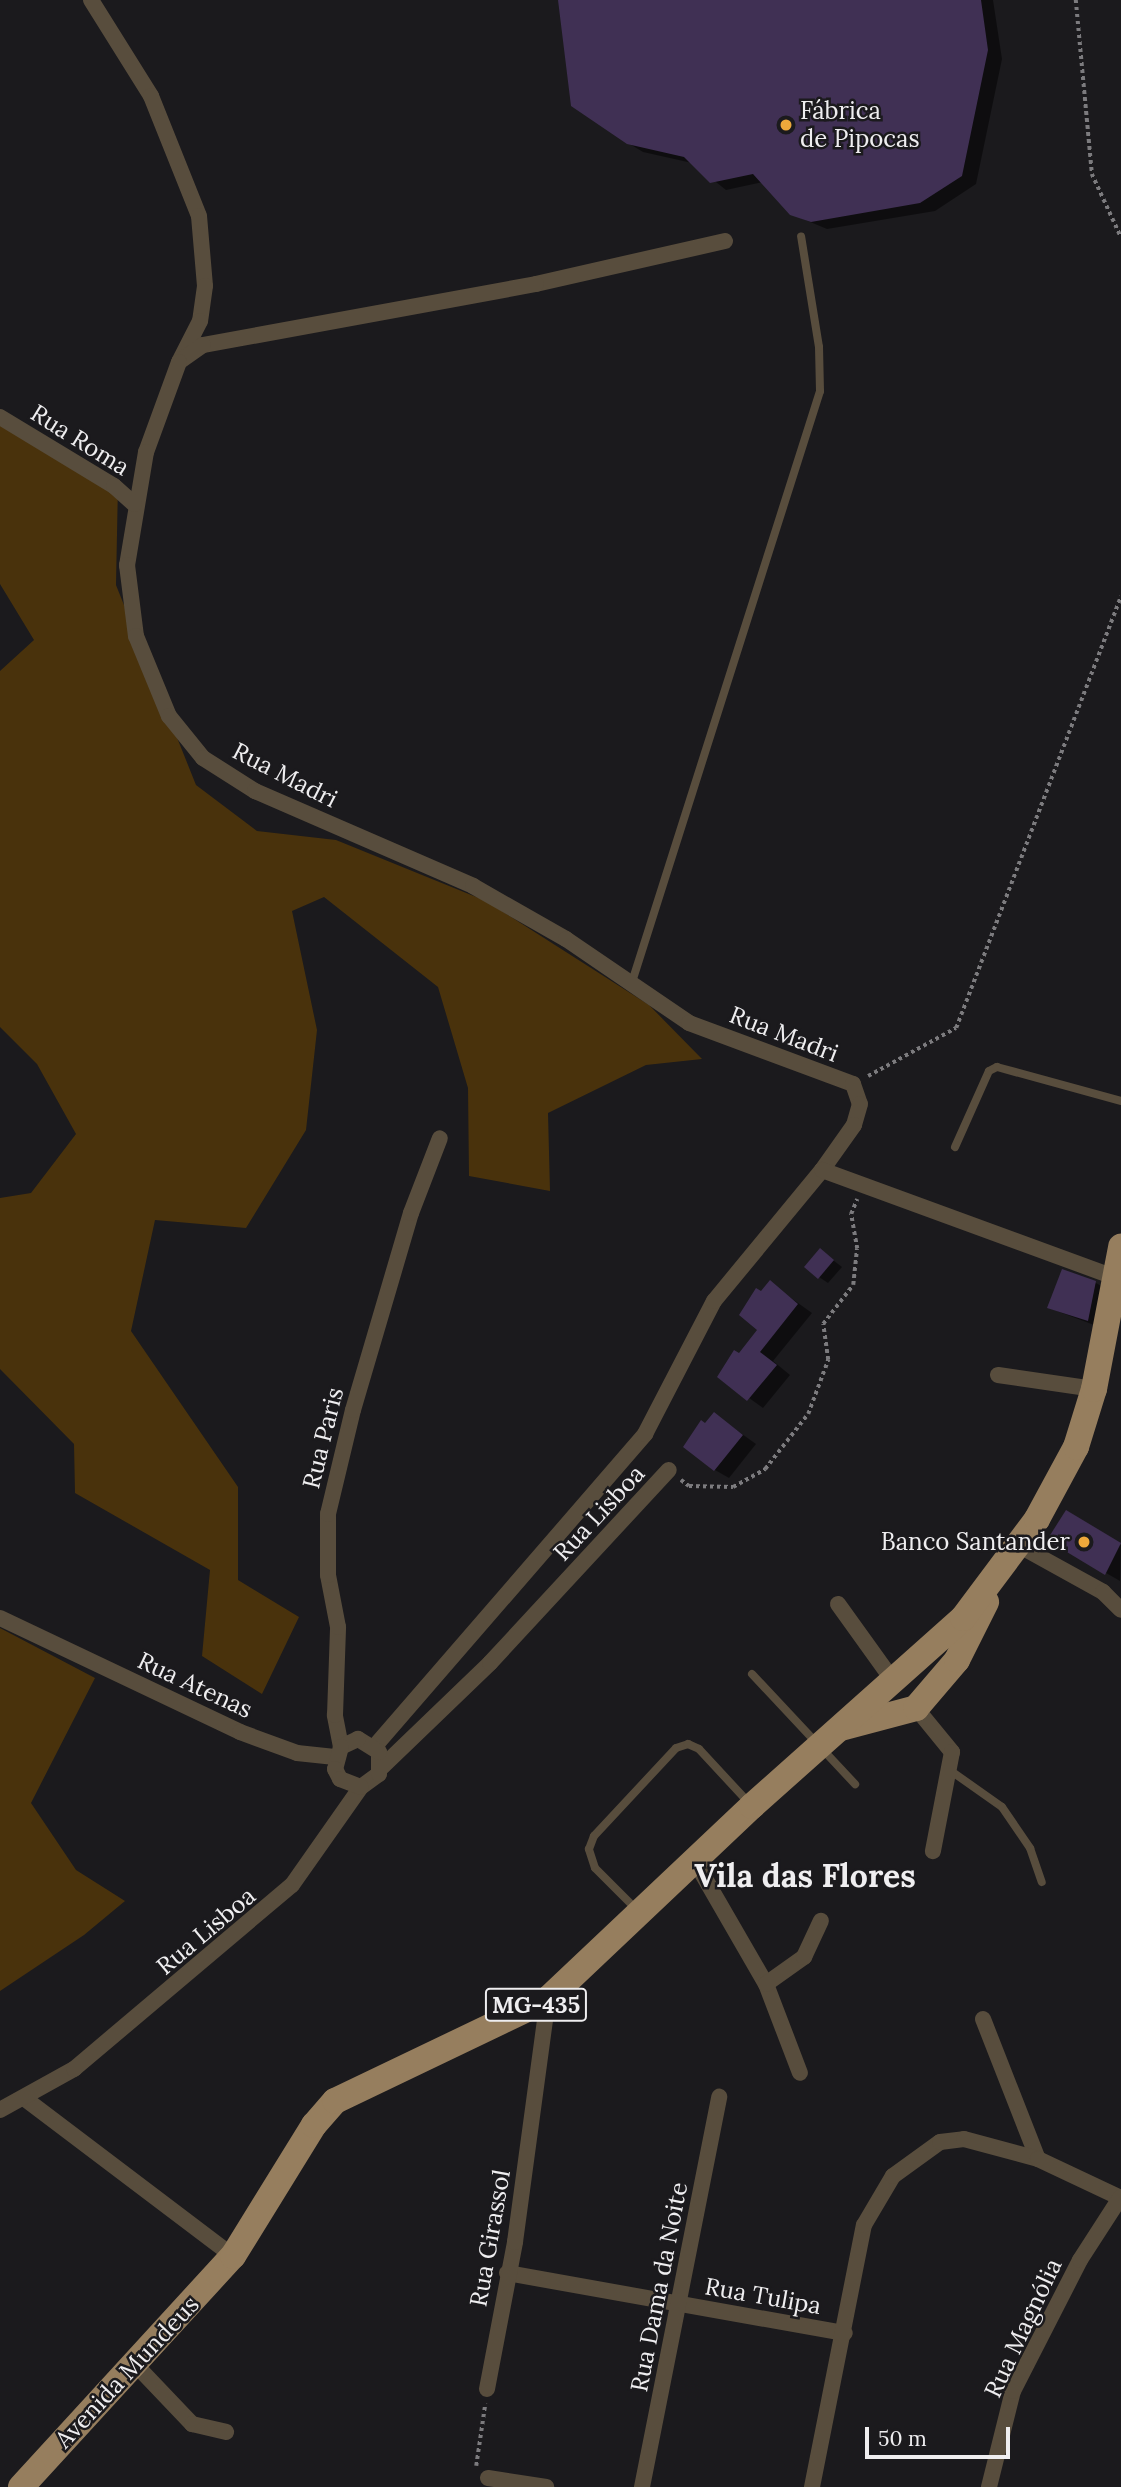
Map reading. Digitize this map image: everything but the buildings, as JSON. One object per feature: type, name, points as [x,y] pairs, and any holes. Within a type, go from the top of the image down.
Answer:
[{"type":"main road","name":"MG-435","points":[[233,2256],[314,2125],[335,2101],[548,1999],[642,1914],[826,1737],[934,1647],[995,1579],[1076,1447],[1094,1389],[1121,1247]]},
{"type":"main road","points":[[826,1737],[916,1708],[957,1660],[995,1579]]},
{"type":"main road","name":"Avenida Mundeus","points":[[21,2487],[233,2256]]},
{"type":"street","name":"Rua Madri","points":[[91,0],[151,96],[199,216],[205,286],[200,321],[178,362],[146,452],[134,504],[127,565],[136,636],[169,716],[203,758],[254,791],[473,886],[632,982],[688,1023],[853,1084],[860,1104],[854,1125],[822,1170]]},
{"type":"street","points":[[178,362],[203,345],[536,284],[725,242]]},
{"type":"street","name":"Rua Roma","points":[[0,417],[114,486],[134,504]]},
{"type":"street","name":"Rua Paris","points":[[338,1752],[335,1715],[338,1627],[328,1575],[328,1514],[349,1422],[399,1252],[440,1138]]},
{"type":"street","points":[[822,1170],[1117,1278]]},
{"type":"street","name":"Rua Lisboa","points":[[375,1746],[645,1434],[714,1301],[822,1170]]},
{"type":"street","points":[[998,1375],[1094,1389]]},
{"type":"street","name":"Rua Lisboa","points":[[0,2110],[74,2069],[268,1910],[292,1885],[360,1787],[375,1780],[382,1767],[490,1663],[668,1470]]},
{"type":"street","points":[[1018,1545],[1103,1592],[1121,1610]]},
{"type":"street","points":[[838,1604],[894,1682]]},
{"type":"street","name":"Rua Atenas","points":[[0,1618],[240,1732],[297,1753],[338,1752]]},
{"type":"street","points":[[916,1708],[952,1752],[951,1771],[933,1851]]},
{"type":"street","points":[[360,1787],[340,1779],[338,1752],[358,1739],[375,1746],[382,1767]]},
{"type":"street","points":[[696,1863],[766,1983],[800,2073]]},
{"type":"street","points":[[766,1983],[804,1957],[821,1921]]},
{"type":"street","name":"Rua Girassol","points":[[488,2389],[508,2273],[548,1999]]},
{"type":"street","points":[[983,2018],[1038,2159]]},
{"type":"street","name":"Rua Dama da Noite","points":[[642,2487],[719,2097]]},
{"type":"street","points":[[24,2098],[233,2256]]},
{"type":"street","points":[[812,2487],[845,2333],[864,2225],[893,2176],[940,2143],[964,2139],[1038,2159],[1120,2198]]},
{"type":"street","name":"Rua Magnólia","points":[[989,2487],[1013,2391],[1080,2260],[1120,2198]]},
{"type":"street","name":"Rua Tulipa","points":[[508,2273],[845,2333]]},
{"type":"street","points":[[133,2362],[192,2424],[226,2432]]},
{"type":"street","points":[[488,2478],[546,2487]]},
{"type":"lane","points":[[632,982],[813,421],[820,391],[819,347],[801,236]]},
{"type":"lane","points":[[955,1147],[989,1070],[997,1067],[1121,1101]]},
{"type":"lane","points":[[752,1675],[826,1737],[855,1784]]},
{"type":"lane","points":[[642,1914],[595,1868],[589,1849],[594,1836],[676,1748],[688,1744],[699,1749],[752,1806]]},
{"type":"lane","points":[[951,1771],[1002,1807],[1030,1848],[1042,1882]]},
{"type":"path","points":[[1076,0],[1092,174],[1121,237]]},
{"type":"path","points":[[853,1084],[956,1028],[1121,597]]},
{"type":"path","name":"Rua Lisboa","points":[[668,1470],[689,1486],[733,1487],[765,1469],[808,1414],[828,1360],[823,1324],[853,1285],[857,1249],[851,1214],[863,1184]]},
{"type":"path","points":[[488,2389],[476,2459],[478,2471],[488,2478]]},
{"type":"shaded area","points":[[0,418],[118,484],[116,585],[196,785],[257,831],[336,840],[486,901],[649,1005],[702,1059],[646,1065],[548,1113],[550,1191],[469,1176],[468,1088],[438,987],[324,897],[292,911],[317,1030],[306,1130],[246,1228],[155,1220],[131,1331],[238,1487],[238,1580],[299,1617],[262,1694],[202,1656],[210,1570],[75,1493],[74,1444],[0,1369],[0,1198],[31,1193],[76,1134],[37,1064],[0,1027],[0,671],[34,640],[0,584]]},
{"type":"shaded area","points":[[0,1628],[95,1678],[31,1803],[76,1870],[125,1901],[84,1935],[0,1991]]},
{"type":"place","name":"Fábrica de Pipocas","points":[[786,125]]},
{"type":"place","name":"Banco Santander","points":[[1084,1542]]},
{"type":"district","name":"Vila das Flores","points":[[805,1876]]}]
